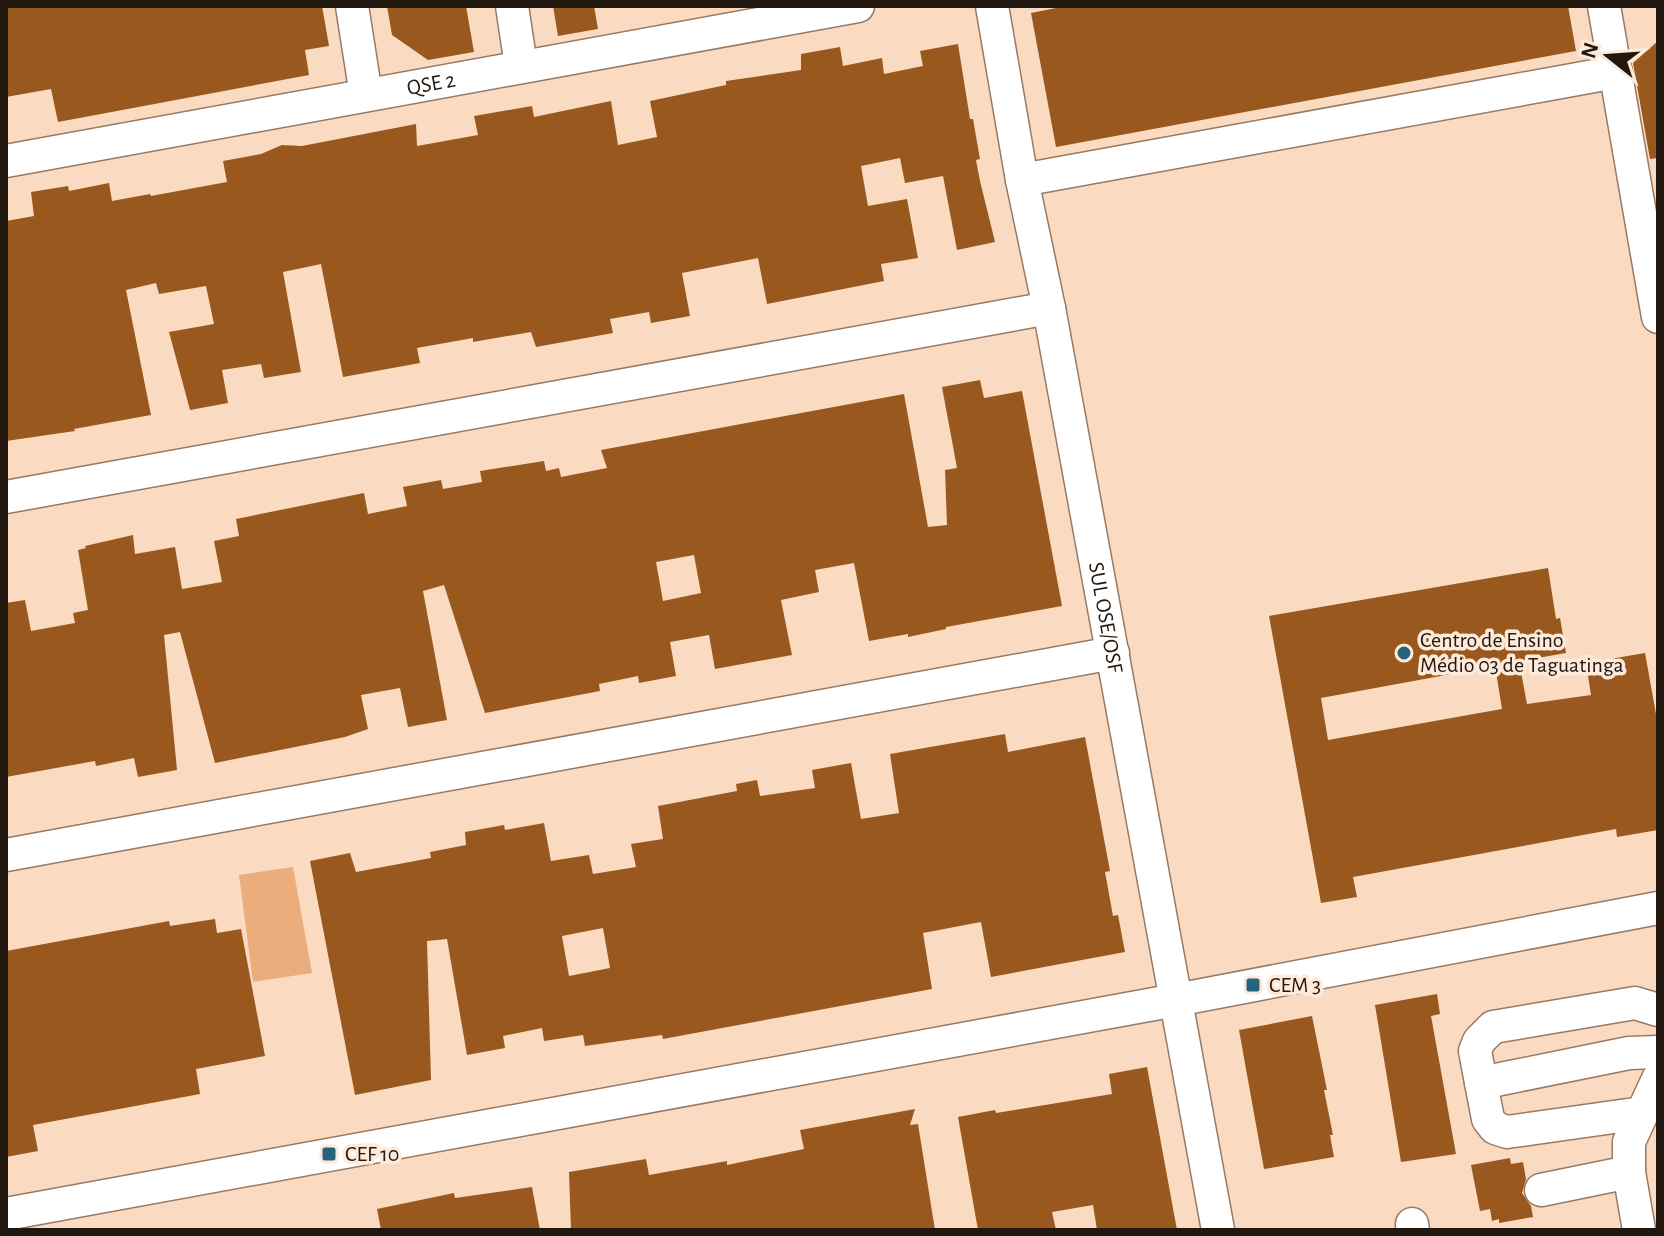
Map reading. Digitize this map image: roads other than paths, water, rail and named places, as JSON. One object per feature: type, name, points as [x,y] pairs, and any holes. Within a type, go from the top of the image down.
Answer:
[{"type":"street","points":[[352,6],[366,95]]},
{"type":"street","points":[[512,6],[521,66]]},
{"type":"street","name":"QSE 2","points":[[6,161],[858,6]]},
{"type":"street","name":"SUL OSE/OSF","points":[[992,6],[1218,1230]]},
{"type":"street","points":[[1604,6],[1658,317]]},
{"type":"street","points":[[1022,180],[1616,72]]},
{"type":"street","points":[[6,497],[1049,308]]},
{"type":"street","points":[[6,855],[1113,653]]},
{"type":"street","points":[[6,1214],[1176,1000],[1658,908]]},
{"type":"street","points":[[1642,1113],[1507,1132],[1495,1128],[1488,1119],[1475,1051],[1479,1041],[1493,1027],[1635,1003],[1658,1010]]},
{"type":"street","points":[[1481,1083],[1629,1053],[1658,1052]]},
{"type":"street","points":[[1639,1230],[1629,1172],[1629,1142],[1658,1079]]},
{"type":"street","points":[[1541,1190],[1629,1172]]},
{"type":"place","name":"Centro de Ensino Médio 03 de Taguatinga","points":[[1404,653]]},
{"type":"place","name":"CEM 3","points":[[1253,985]]},
{"type":"place","name":"CEF 10","points":[[329,1154]]}]
